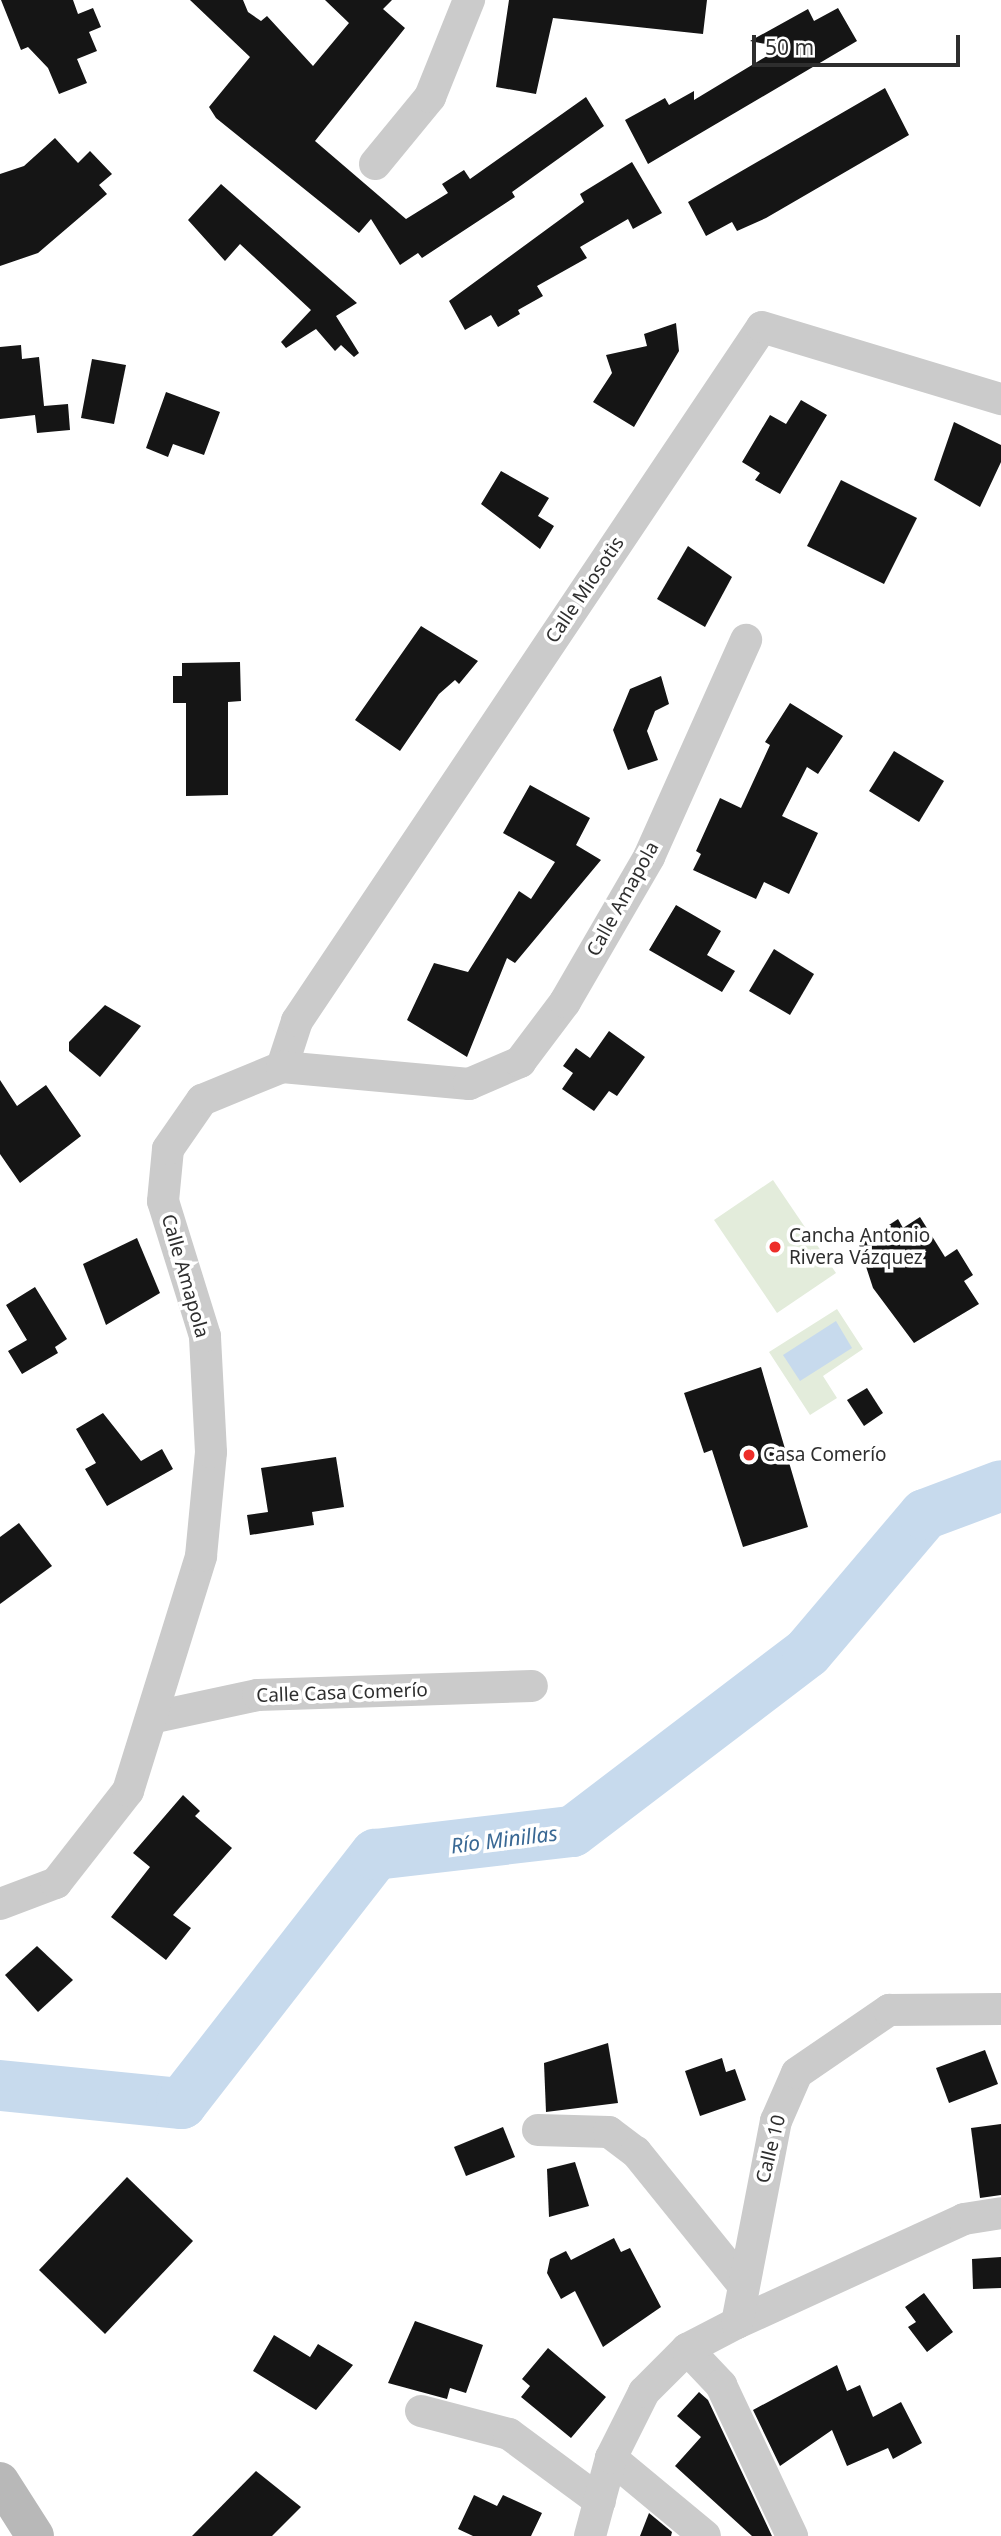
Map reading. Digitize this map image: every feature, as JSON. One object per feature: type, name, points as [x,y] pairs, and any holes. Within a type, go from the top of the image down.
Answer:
[{"type":"street","points":[[374,164],[430,97],[469,0]]},
{"type":"street","name":"Calle Miosotis","points":[[282,1067],[297,1021],[762,327],[1001,399]]},
{"type":"street","name":"Calle Amapola","points":[[0,1904],[56,1883],[128,1791],[155,1717],[201,1556],[211,1452],[205,1336],[163,1201],[168,1149],[202,1100],[282,1067],[469,1084],[520,1062],[565,1002],[649,858],[746,640]]},
{"type":"street","name":"Calle Casa Comerío","points":[[155,1717],[258,1695],[532,1685]]},
{"type":"street","name":"Calle 10","points":[[737,2323],[741,2282],[776,2121],[797,2073],[890,2010],[1001,2009]]},
{"type":"street","points":[[538,2130],[609,2132],[636,2152],[741,2282]]},
{"type":"street","points":[[590,2536],[611,2458],[644,2392],[687,2349],[737,2323],[964,2219],[1001,2213]]},
{"type":"street","points":[[687,2349],[721,2385],[792,2536]]},
{"type":"street","points":[[421,2411],[509,2434],[600,2501]]},
{"type":"street","points":[[611,2458],[705,2536]]},
{"type":"street","points":[[0,2481],[35,2536]]},
{"type":"green space","name":"Cancha Antonio Rivera Vázquez","points":[[773,1180],[836,1273],[777,1313],[714,1220]]},
{"type":"green space","points":[[837,1309],[863,1349],[823,1376],[837,1398],[810,1415],[769,1352]]},
{"type":"water","points":[[836,1321],[852,1348],[800,1381],[783,1355]]},
{"type":"building","points":[[1,0],[73,0],[78,14],[93,8],[101,27],[89,32],[97,51],[77,59],[87,83],[59,94],[48,68],[28,47],[21,50]]},
{"type":"building","points":[[190,0],[243,0],[248,12],[261,21],[267,16],[313,66],[349,23],[325,0],[392,0],[383,9],[405,28],[315,141],[406,219],[448,193],[442,184],[464,170],[470,179],[586,97],[604,126],[512,192],[515,197],[422,258],[418,253],[400,265],[371,219],[359,233],[216,118],[209,107],[250,57]]},
{"type":"building","points":[[509,0],[707,0],[703,34],[553,18],[536,94],[496,87]]},
{"type":"building","points":[[838,8],[857,41],[648,164],[625,120],[665,98],[669,105],[694,91],[694,100],[782,47],[750,41],[808,9],[814,21]]},
{"type":"building","points":[[885,88],[909,135],[766,218],[737,231],[732,222],[706,236],[688,202]]},
{"type":"building","points":[[55,138],[78,163],[90,151],[112,174],[99,185],[107,194],[38,253],[0,266],[0,174],[24,166]]},
{"type":"building","points":[[632,162],[662,213],[633,229],[628,219],[580,247],[587,258],[537,286],[543,296],[518,310],[520,314],[498,327],[491,315],[465,330],[449,301],[584,202],[580,194]]},
{"type":"building","points":[[221,184],[357,303],[336,316],[359,353],[354,357],[341,345],[335,351],[316,329],[286,348],[281,342],[311,310],[240,244],[225,261],[188,220]]},
{"type":"building","points":[[676,323],[679,351],[634,427],[593,402],[612,373],[606,355],[647,346],[644,334]]},
{"type":"building","points":[[21,345],[22,359],[39,357],[44,406],[68,404],[70,430],[37,433],[35,415],[0,419],[0,347]]},
{"type":"building","points":[[92,359],[126,365],[114,424],[81,418]]},
{"type":"building","points":[[166,392],[220,412],[204,455],[173,444],[168,457],[146,448]]},
{"type":"building","points":[[801,400],[827,415],[780,494],[755,480],[760,473],[742,462],[770,415],[786,424]]},
{"type":"building","points":[[954,422],[1001,445],[1001,462],[980,507],[934,480]]},
{"type":"building","points":[[501,471],[549,498],[538,516],[554,526],[540,549],[481,504]]},
{"type":"building","points":[[841,480],[917,518],[884,584],[807,546]]},
{"type":"building","points":[[688,546],[732,577],[705,627],[657,599]]},
{"type":"building","points":[[421,626],[478,661],[459,684],[455,680],[439,694],[400,751],[355,720]]},
{"type":"building","points":[[240,662],[241,701],[228,702],[228,795],[186,796],[186,703],[173,703],[173,676],[182,676],[182,663]]},
{"type":"building","points":[[661,676],[669,704],[655,711],[647,731],[658,760],[628,770],[613,730],[630,689]]},
{"type":"building","points":[[790,703],[843,736],[818,774],[807,767],[782,816],[818,833],[789,894],[764,882],[756,899],[693,870],[701,854],[696,851],[720,798],[741,808],[770,745],[765,742]]},
{"type":"building","points":[[894,751],[944,781],[919,822],[869,791]]},
{"type":"building","points":[[530,785],[590,818],[576,845],[601,860],[515,963],[507,958],[467,1057],[407,1020],[434,963],[468,972],[519,891],[531,899],[555,862],[503,833]]},
{"type":"building","points":[[676,905],[721,931],[707,955],[735,971],[722,992],[649,950]]},
{"type":"building","points":[[774,949],[814,974],[790,1015],[749,991]]},
{"type":"building","points":[[105,1005],[141,1026],[100,1077],[69,1051],[69,1042]]},
{"type":"building","points":[[609,1031],[645,1057],[617,1096],[609,1091],[594,1111],[562,1089],[573,1073],[563,1066],[576,1048],[590,1058]]},
{"type":"building","points":[[0,1080],[17,1106],[46,1085],[81,1136],[20,1183],[0,1154]]},
{"type":"building","points":[[920,1217],[945,1257],[957,1249],[973,1275],[964,1281],[979,1304],[914,1343],[873,1288],[859,1245],[898,1219],[903,1228]]},
{"type":"building","points":[[137,1238],[160,1293],[106,1325],[83,1264]]},
{"type":"building","points":[[35,1287],[67,1339],[55,1347],[58,1353],[22,1374],[8,1351],[27,1340],[6,1305]]},
{"type":"building","name":"Casa Comerío","points":[[761,1367],[808,1527],[743,1547],[712,1450],[704,1453],[684,1393]]},
{"type":"building","points":[[867,1388],[883,1413],[864,1426],[847,1400]]},
{"type":"building","points":[[103,1413],[141,1461],[162,1449],[173,1469],[107,1506],[85,1469],[96,1463],[76,1429]]},
{"type":"building","points":[[336,1457],[344,1507],[312,1512],[314,1525],[250,1535],[247,1515],[268,1512],[261,1468]]},
{"type":"building","points":[[19,1523],[52,1566],[0,1604],[0,1537]]},
{"type":"building","points":[[183,1795],[200,1811],[195,1816],[232,1848],[173,1915],[191,1928],[166,1960],[111,1917],[150,1867],[133,1853]]},
{"type":"building","points":[[37,1946],[73,1980],[38,2012],[5,1975]]},
{"type":"building","points":[[608,2043],[618,2103],[546,2112],[544,2063]]},
{"type":"building","points":[[985,2050],[998,2084],[949,2103],[936,2068]]},
{"type":"building","points":[[722,2058],[726,2072],[735,2069],[746,2100],[700,2116],[685,2071]]},
{"type":"building","points":[[1001,2124],[1001,2195],[980,2198],[971,2128]]},
{"type":"building","points":[[503,2127],[515,2157],[466,2176],[454,2147]]},
{"type":"building","points":[[575,2162],[589,2206],[549,2217],[547,2169]]},
{"type":"building","points":[[127,2177],[193,2241],[105,2334],[39,2270]]},
{"type":"building","points":[[614,2238],[621,2252],[630,2248],[661,2307],[603,2347],[575,2291],[561,2299],[547,2273],[550,2259],[566,2251],[571,2260]]},
{"type":"building","points":[[1001,2257],[1001,2288],[973,2289],[972,2259]]},
{"type":"building","points":[[924,2293],[953,2332],[927,2352],[908,2327],[916,2322],[905,2307]]},
{"type":"building","points":[[415,2321],[483,2345],[466,2393],[450,2388],[447,2399],[388,2383]]},
{"type":"building","points":[[274,2335],[310,2357],[318,2344],[353,2365],[316,2410],[253,2371]]},
{"type":"building","points":[[548,2348],[606,2397],[571,2438],[521,2397],[530,2386],[522,2379]]},
{"type":"building","points":[[837,2365],[847,2391],[860,2385],[873,2417],[901,2402],[922,2443],[893,2459],[888,2448],[847,2466],[832,2430],[780,2466],[753,2410]]},
{"type":"building","points":[[699,2392],[708,2400],[772,2536],[752,2536],[675,2466],[701,2437],[677,2416]]},
{"type":"building","points":[[256,2471],[301,2507],[272,2536],[192,2536]]},
{"type":"building","points":[[474,2495],[497,2506],[503,2495],[542,2513],[531,2536],[473,2536],[458,2529]]},
{"type":"building","points":[[649,2513],[672,2532],[671,2536],[640,2536]]},
{"type":"waterway","name":"Río Minillas","points":[[0,2085],[181,2103],[375,1854],[572,1831],[807,1652],[924,1514],[1001,1485]]},
{"type":"place","name":"Cancha Antonio Rivera Vázquez","points":[[775,1247]]},
{"type":"place","name":"Casa Comerío","points":[[749,1455]]}]
